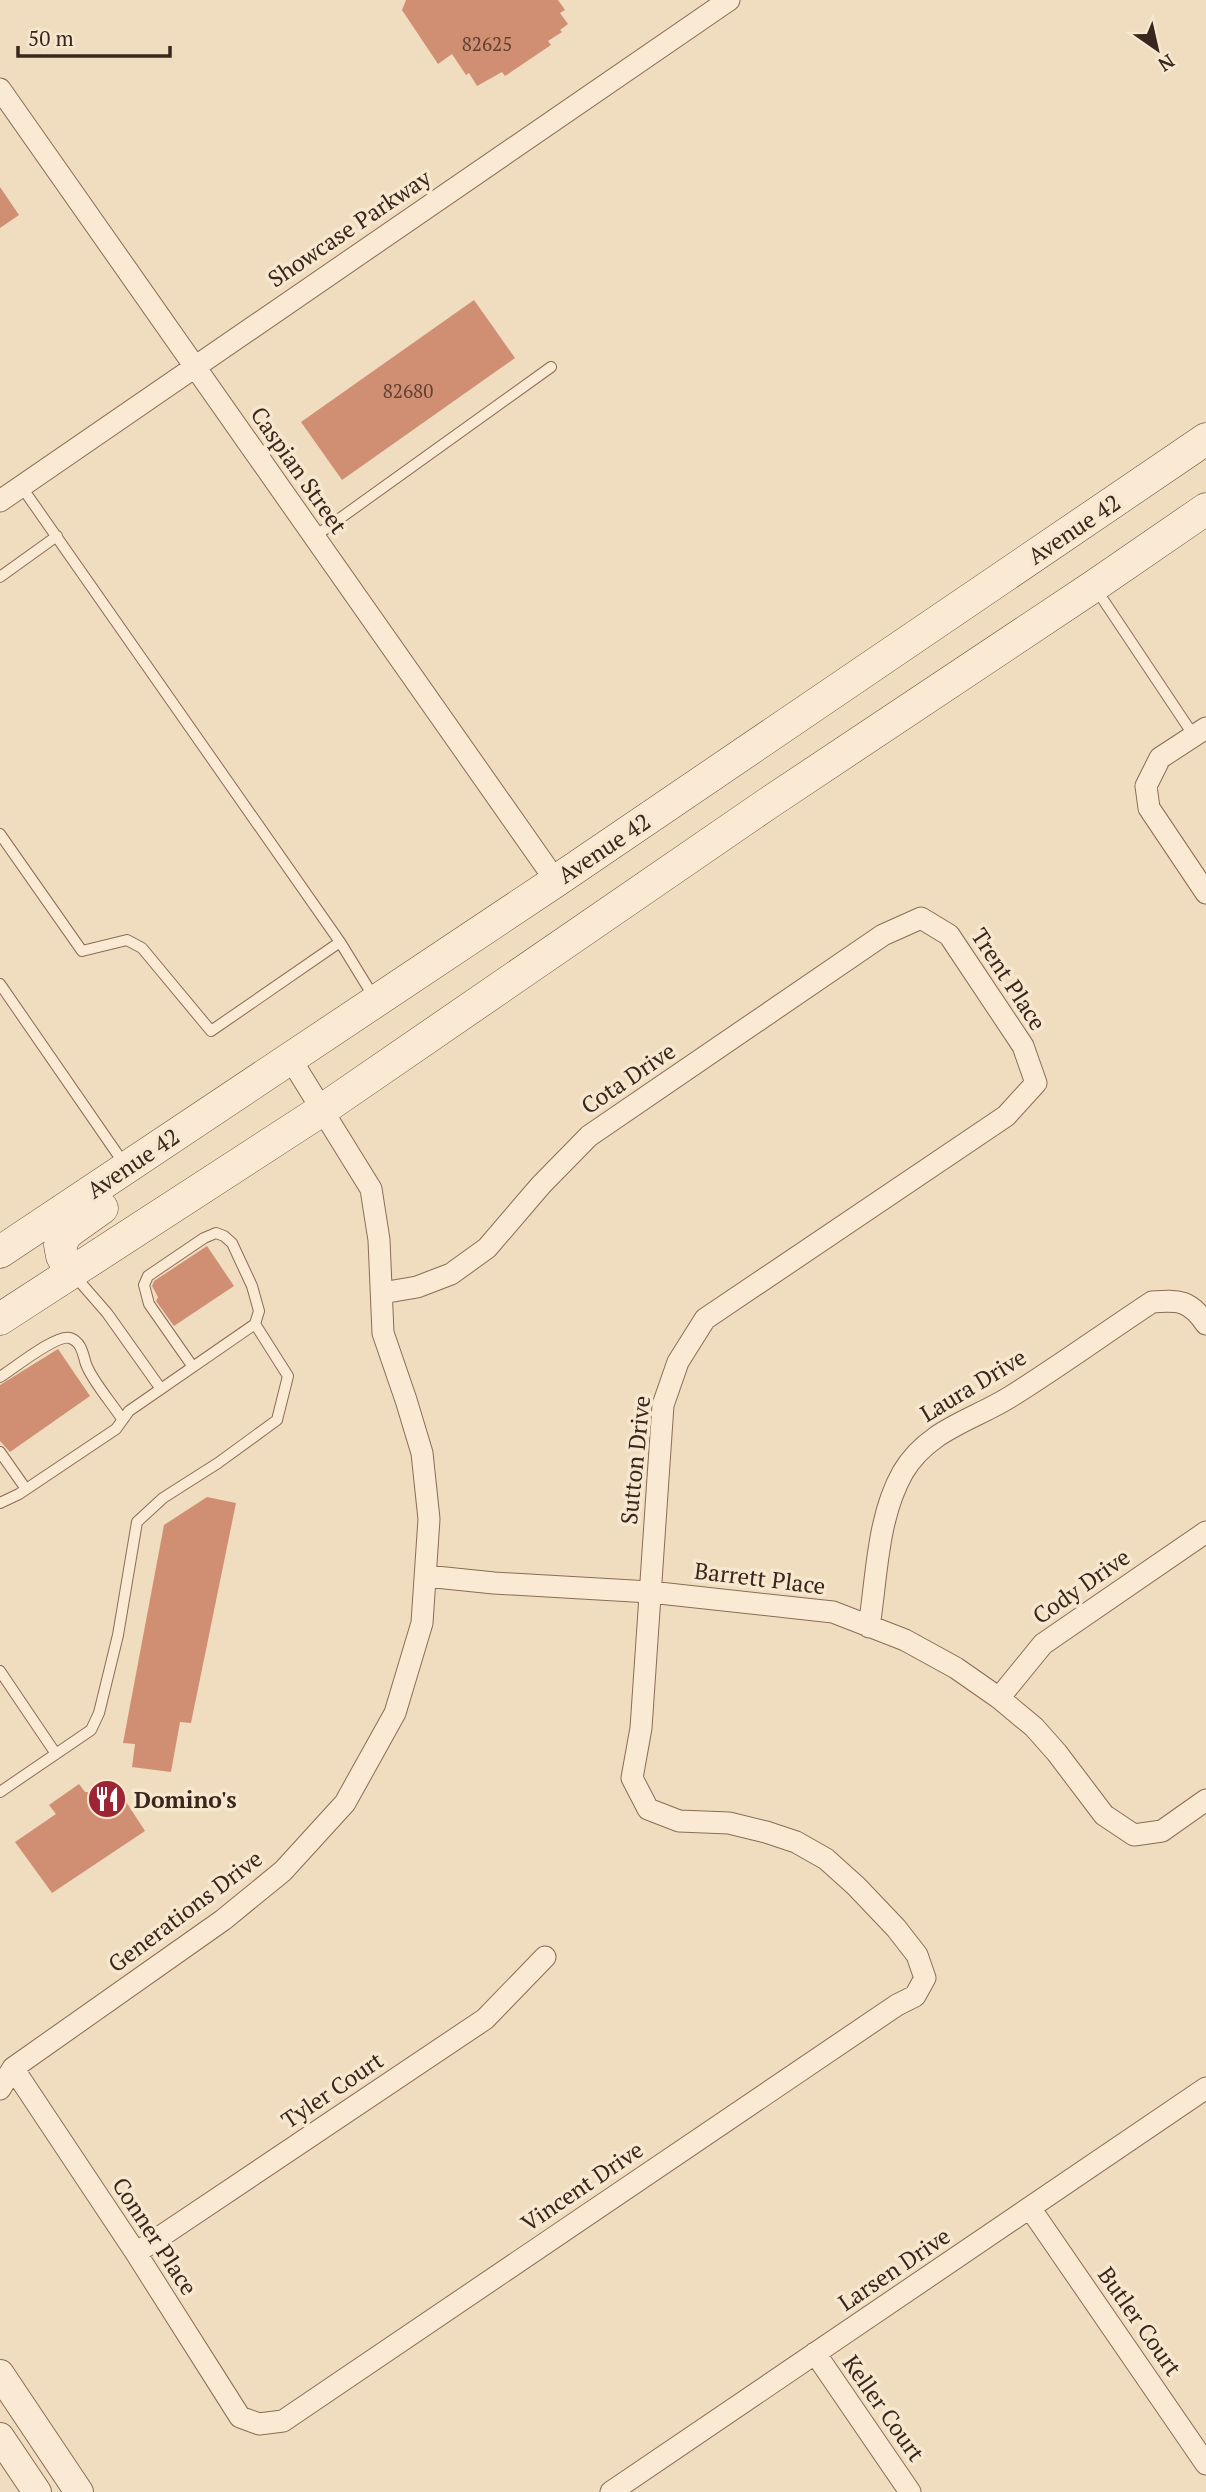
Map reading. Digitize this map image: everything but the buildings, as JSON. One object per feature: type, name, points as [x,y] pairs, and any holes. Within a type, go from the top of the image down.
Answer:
[{"type":"main road","name":"Avenue 42","points":[[0,1252],[556,881],[1206,439]]},
{"type":"main road","points":[[0,1320],[322,1110],[768,804],[1206,509]]},
{"type":"main road","points":[[71,1272],[62,1256],[60,1245],[67,1233],[159,1170],[200,1118]]},
{"type":"street","name":"Showcase Parkway","points":[[0,501],[729,0]]},
{"type":"street","name":"Caspian Street","points":[[0,89],[556,881]]},
{"type":"street","points":[[1200,732],[1160,758],[1146,786],[1149,808],[1206,892]]},
{"type":"street","name":"Trent Place","points":[[920,918],[948,935],[1023,1046],[1036,1083]]},
{"type":"street","name":"Cota Drive","points":[[382,1293],[417,1287],[451,1274],[487,1248],[541,1185],[589,1136],[883,936],[920,918]]},
{"type":"street","name":"Generations Drive","points":[[0,2089],[7,2068],[223,1920],[284,1871],[345,1804],[395,1713],[422,1623],[429,1519],[422,1453],[407,1400],[383,1333],[379,1240],[371,1189],[290,1058]]},
{"type":"street","name":"Sutton Drive","points":[[925,1978],[917,1955],[896,1928],[825,1858],[796,1842],[729,1822],[679,1821],[648,1809],[632,1778],[641,1728],[663,1405],[678,1362],[705,1319],[1006,1116],[1036,1083]]},
{"type":"street","name":"Laura Drive","points":[[869,1628],[886,1512],[903,1473],[921,1447],[956,1424],[1009,1397],[1152,1302],[1180,1300],[1198,1312],[1206,1324]]},
{"type":"street","name":"Cody Drive","points":[[999,1698],[1043,1644],[1206,1532]]},
{"type":"street","name":"Barrett Place","points":[[426,1576],[494,1583],[650,1591],[833,1612],[905,1640],[956,1668],[999,1698],[1034,1727],[1104,1815],[1134,1835],[1162,1831],[1206,1801]]},
{"type":"street","name":"Tyler Court","points":[[136,2253],[485,2020],[545,1956]]},
{"type":"street","name":"Vincent Drive","points":[[259,2424],[283,2421],[897,2005],[915,1996],[925,1978]]},
{"type":"street","name":"Conner Place","points":[[7,2068],[136,2253],[240,2417],[259,2424]]},
{"type":"street","name":"Larsen Drive","points":[[611,2492],[1206,2088]]},
{"type":"street","name":"Butler Court","points":[[1030,2208],[1206,2464]]},
{"type":"street","name":"Keller Court","points":[[815,2353],[910,2492]]},
{"type":"street","points":[[0,2374],[79,2492]]},
{"type":"street","points":[[0,2437],[37,2492]]},
{"type":"lane","points":[[314,537],[551,367]]},
{"type":"lane","points":[[22,486],[340,942],[376,1001]]},
{"type":"lane","points":[[0,577],[57,536]]},
{"type":"lane","points":[[1094,586],[1200,732]]},
{"type":"lane","points":[[0,834],[82,951],[127,940],[142,947],[211,1031],[340,942]]},
{"type":"lane","points":[[0,984],[126,1167]]},
{"type":"lane","points":[[0,1503],[26,1489],[116,1429],[129,1411],[193,1367],[255,1324],[259,1311],[256,1297],[232,1243],[216,1233],[204,1238],[148,1276],[144,1285],[149,1304],[193,1367]]},
{"type":"lane","points":[[71,1272],[107,1313],[161,1389]]},
{"type":"lane","points":[[0,1792],[91,1730],[99,1713],[118,1635],[137,1522],[163,1499],[277,1420],[288,1376],[255,1324]]},
{"type":"lane","points":[[0,1377],[50,1344],[69,1338],[78,1343],[85,1355],[87,1367],[122,1419]]},
{"type":"lane","points":[[0,1452],[26,1489]]},
{"type":"lane","points":[[0,1671],[56,1754]]},
{"type":"place","name":"Domino's","points":[[107,1799]]}]
